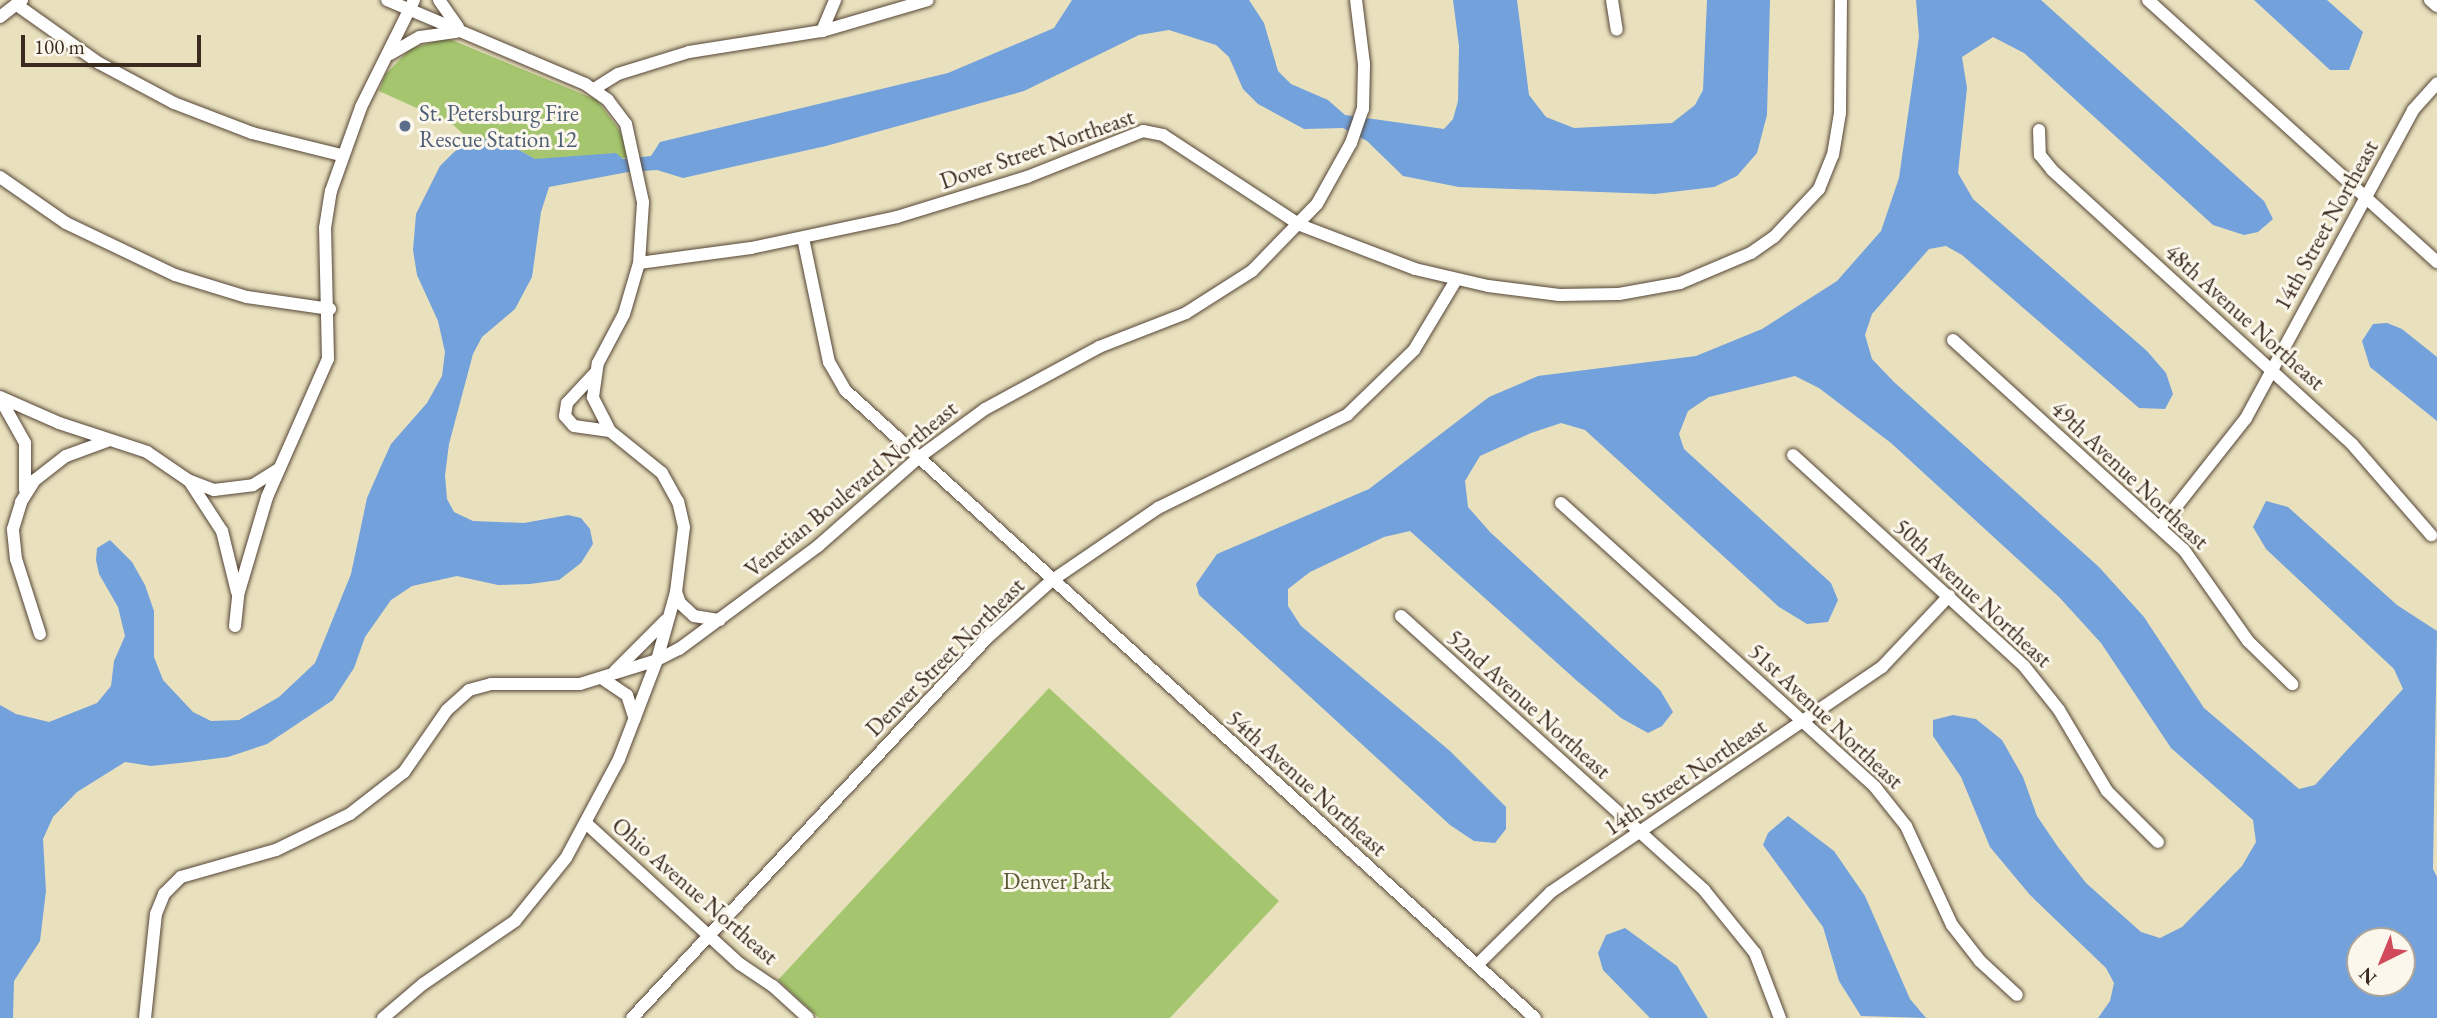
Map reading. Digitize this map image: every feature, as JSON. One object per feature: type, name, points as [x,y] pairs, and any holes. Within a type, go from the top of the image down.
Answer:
[{"type":"street","points":[[387,0],[412,5],[463,32],[594,89],[626,124],[640,180],[643,225],[639,263],[624,314],[595,373],[567,403],[565,416],[574,426],[610,430]]},
{"type":"street","points":[[439,0],[463,32]]},
{"type":"street","points":[[822,31],[834,0]]},
{"type":"street","points":[[594,89],[618,74],[689,52],[822,31],[928,0]]},
{"type":"street","name":"Venetian Boulevard Northeast","points":[[145,1018],[156,914],[164,894],[181,877],[285,846],[350,814],[404,772],[447,710],[469,690],[491,684],[560,686],[603,679],[657,660],[720,620],[818,546],[918,458],[985,409],[1052,370],[1186,313],[1234,286],[1300,225],[1351,143],[1363,109],[1363,53],[1356,0]]},
{"type":"street","points":[[1612,0],[1617,30]]},
{"type":"street","name":"Dover Street Northeast","points":[[639,263],[803,238],[960,199],[1143,131],[1163,135],[1300,225],[1384,261],[1456,280],[1559,295],[1619,295],[1705,274],[1774,237],[1807,206],[1833,155],[1842,68],[1841,0]]},
{"type":"street","points":[[2148,0],[2437,262]]},
{"type":"street","points":[[2430,0],[2437,6]]},
{"type":"street","points":[[0,17],[19,2],[99,63],[174,103],[252,133],[341,155]]},
{"type":"street","points":[[235,626],[238,596],[279,469],[328,359],[330,309],[326,228],[341,155],[412,5]]},
{"type":"street","points":[[387,57],[420,37],[463,32]]},
{"type":"street","name":"14th Street Northeast","points":[[2161,527],[2222,455],[2246,418],[2270,369],[2413,110],[2437,83]]},
{"type":"street","name":"48th Avenue Northeast","points":[[2039,131],[2040,155],[2052,170],[2352,444],[2431,535]]},
{"type":"street","points":[[0,177],[66,223],[163,270],[247,297],[330,309]]},
{"type":"street","name":"54th Avenue Northeast","points":[[803,238],[832,373],[855,401],[1535,1018]]},
{"type":"street","name":"Denver Street Northeast","points":[[632,1018],[988,637],[1051,581],[1158,508],[1347,415],[1414,350],[1456,280]]},
{"type":"street","name":"49th Avenue Northeast","points":[[1953,340],[2184,550],[2248,641],[2292,684]]},
{"type":"street","points":[[383,1018],[423,984],[515,921],[550,882],[587,824],[635,722],[657,660],[676,592],[684,547],[678,502],[654,463],[610,430],[595,406],[595,373]]},
{"type":"street","points":[[0,398],[107,441],[155,456],[188,480],[222,531],[238,596]]},
{"type":"street","points":[[0,398],[25,443],[24,494],[13,529],[16,559],[40,634]]},
{"type":"street","points":[[24,494],[66,456],[107,441]]},
{"type":"street","name":"50th Avenue Northeast","points":[[1793,455],[1949,596],[2043,687],[2107,791],[2158,842]]},
{"type":"street","points":[[188,480],[228,491],[253,485],[279,469]]},
{"type":"street","name":"51st Avenue Northeast","points":[[1561,503],[1804,722],[1895,809],[1952,925],[1980,961],[2017,995]]},
{"type":"street","points":[[676,592],[680,603],[694,616],[720,620]]},
{"type":"street","name":"14th Street Northeast","points":[[1477,965],[1537,904],[1882,667],[1949,596]]},
{"type":"street","points":[[635,722],[628,695],[603,679],[634,656],[670,615]]},
{"type":"street","name":"52nd Avenue Northeast","points":[[1401,616],[1703,890],[1742,934],[1766,975],[1780,1018]]},
{"type":"street","name":"Ohio Avenue Northeast","points":[[587,824],[709,936],[808,1018]]},
{"type":"green space","points":[[447,38],[597,100],[620,131],[629,158],[535,159],[512,146],[469,139],[452,124],[379,91],[385,75],[410,49]]},
{"type":"green space","name":"Denver Park","points":[[1049,688],[1279,901],[1170,1018],[819,1018],[778,980]]},
{"type":"water","points":[[1072,0],[1249,0],[1264,23],[1278,71],[1291,84],[1328,100],[1345,115],[1444,129],[1453,119],[1458,101],[1459,46],[1453,0],[1517,0],[1529,95],[1546,117],[1574,128],[1672,123],[1695,105],[1703,90],[1707,0],[1770,0],[1767,115],[1757,153],[1737,176],[1714,187],[1655,194],[1459,187],[1403,176],[1367,141],[1343,128],[1304,129],[1258,104],[1243,89],[1229,57],[1216,45],[1169,30],[1139,35],[1024,91],[826,146],[683,178],[657,170],[628,172],[549,187],[541,212],[532,277],[515,309],[482,337],[473,354],[449,444],[445,475],[447,499],[454,512],[473,521],[524,523],[568,515],[581,518],[590,529],[593,544],[581,563],[559,580],[530,584],[498,585],[457,576],[412,586],[391,600],[365,637],[354,668],[333,700],[267,744],[228,757],[189,762],[151,766],[125,762],[77,792],[53,817],[43,839],[46,891],[40,941],[14,981],[13,1018],[0,1018],[0,705],[16,714],[49,722],[97,703],[111,686],[114,661],[125,636],[118,607],[99,574],[96,560],[97,548],[110,540],[132,562],[145,585],[154,611],[154,657],[163,680],[193,712],[211,721],[239,720],[279,697],[315,663],[351,574],[367,498],[381,466],[391,444],[427,403],[442,376],[445,352],[438,321],[417,275],[413,250],[416,214],[440,166],[452,154],[469,139],[481,138],[512,146],[535,159],[616,153],[623,159],[651,156],[660,142],[948,73],[1054,28]]},
{"type":"water","points":[[1916,0],[2041,0],[2264,201],[2273,219],[2258,232],[2244,235],[2213,225],[2024,53],[1993,37],[1962,57],[1967,88],[1958,173],[1973,199],[2147,351],[2166,373],[2173,394],[2165,409],[2139,408],[1962,255],[1946,246],[1929,249],[1872,314],[1865,335],[1872,359],[1894,382],[2099,567],[2144,617],[2204,708],[2299,789],[2315,785],[2403,689],[2394,669],[2266,549],[2253,527],[2266,501],[2288,507],[2397,605],[2437,631],[2433,869],[2437,877],[2437,1018],[2098,1018],[2110,1001],[2114,983],[2106,968],[2030,895],[1990,847],[1961,777],[1933,736],[1933,720],[1953,715],[1976,719],[2002,740],[2023,777],[2037,816],[2086,883],[2141,932],[2160,938],[2182,927],[2242,866],[2256,842],[2253,820],[2171,748],[2101,643],[2059,597],[1891,443],[1819,388],[1795,376],[1709,397],[1688,411],[1679,434],[1684,449],[1831,583],[1838,600],[1828,622],[1807,624],[1779,607],[1585,430],[1561,423],[1531,433],[1480,456],[1465,481],[1468,507],[1490,532],[1660,690],[1673,712],[1662,726],[1648,733],[1621,718],[1576,680],[1410,531],[1384,537],[1310,572],[1288,589],[1288,606],[1301,626],[1450,751],[1506,807],[1506,829],[1495,843],[1474,841],[1450,825],[1199,595],[1196,584],[1217,554],[1369,489],[1489,397],[1538,376],[1696,356],[1762,329],[1837,281],[1881,231],[1899,178],[1919,37]]},
{"type":"water","points":[[2254,0],[2327,0],[2363,32],[2349,70],[2330,70]]},
{"type":"water","points":[[2387,323],[2402,329],[2437,357],[2437,421],[2370,367],[2362,341],[2373,324]]},
{"type":"water","points":[[1788,816],[1834,851],[1865,896],[1910,999],[1926,1018],[1861,1016],[1839,981],[1823,927],[1763,845],[1768,833]]},
{"type":"water","points":[[1625,928],[1677,966],[1708,1018],[1650,1018],[1603,970],[1598,953],[1606,935]]},
{"type":"place","name":"St. Petersburg Fire Rescue Station 12","points":[[405,126]]}]
